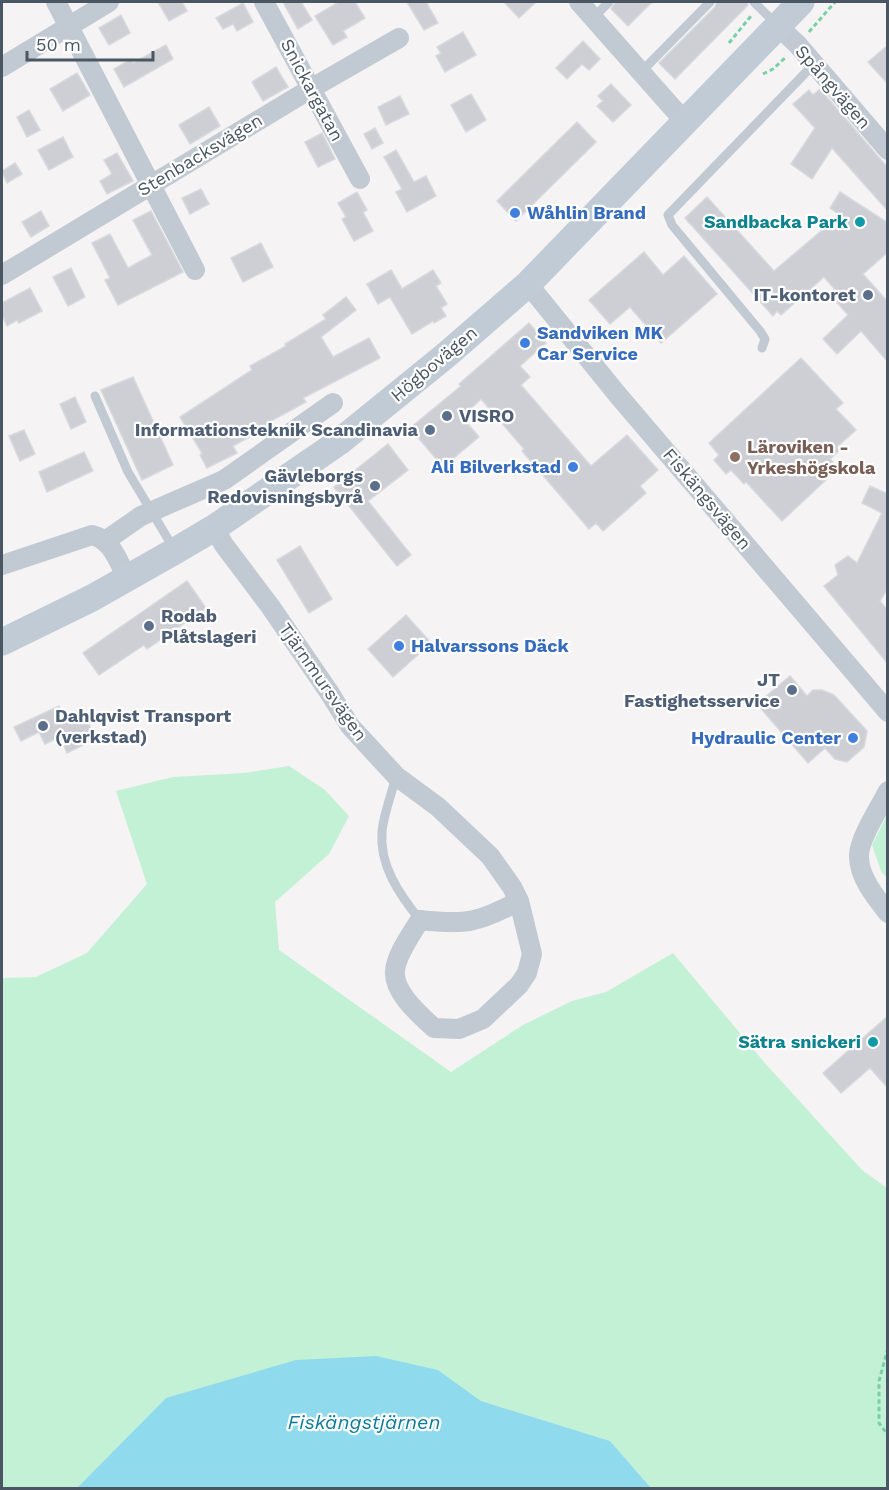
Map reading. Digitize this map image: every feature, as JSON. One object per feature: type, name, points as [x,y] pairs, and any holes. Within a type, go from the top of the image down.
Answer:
[{"type":"main road","name":"Högbovägen","points":[[2,642],[92,598],[214,528],[339,442],[445,356],[528,284],[685,122],[763,12],[801,2]]},
{"type":"street","points":[[56,2],[195,270]]},
{"type":"street","points":[[2,67],[109,2]]},
{"type":"street","name":"Snickargatan","points":[[264,2],[360,179]]},
{"type":"street","points":[[579,2],[685,122]]},
{"type":"street","name":"Spångvägen","points":[[763,12],[814,64],[888,150]]},
{"type":"street","name":"Stenbacksvägen","points":[[2,275],[399,38]]},
{"type":"street","name":"Fiskängsvägen","points":[[528,284],[617,394],[888,712]]},
{"type":"street","points":[[105,541],[141,516],[224,480],[333,403]]},
{"type":"street","name":"Tjärnmursvägen","points":[[214,528],[270,606],[350,726],[396,776],[438,807],[490,856],[512,887],[519,901],[532,954],[527,973],[519,986],[483,1019],[459,1029],[434,1028],[401,993],[395,972],[402,951],[420,920]]},
{"type":"street","points":[[2,565],[92,535],[105,541],[111,547],[127,578]]},
{"type":"street","points":[[888,792],[863,841],[859,855],[861,869],[868,884],[888,913]]},
{"type":"street","points":[[420,920],[454,924],[475,921],[497,913],[519,901]]},
{"type":"lane","points":[[593,18],[609,2]]},
{"type":"lane","points":[[641,72],[710,2]]},
{"type":"lane","points":[[762,348],[765,339],[760,331],[672,225],[668,215],[814,64]]},
{"type":"lane","points":[[95,396],[128,472],[175,551]]},
{"type":"lane","points":[[396,776],[382,831],[384,862],[405,902],[420,920]]},
{"type":"path","points":[[729,44],[763,12]]},
{"type":"path","points":[[888,1348],[879,1381],[879,1423],[888,1435]]},
{"type":"green space","points":[[289,766],[325,790],[349,816],[329,854],[275,902],[279,950],[451,1072],[523,1025],[572,1001],[606,992],[673,953],[764,1062],[862,1170],[887,1188],[887,1488],[651,1488],[610,1441],[481,1401],[438,1370],[166,1398],[77,1488],[2,1488],[2,978],[36,977],[87,953],[147,884],[116,791],[173,777],[244,773]]},
{"type":"green space","points":[[887,815],[888,878],[881,871],[872,845]]},
{"type":"water","name":"Fiskängstjärnen","points":[[376,1356],[438,1370],[481,1401],[610,1441],[651,1488],[77,1488],[166,1398],[296,1360]]},
{"type":"building","points":[[158,2],[182,2],[187,11],[169,21]]},
{"type":"building","points":[[283,2],[301,2],[312,20],[298,29]]},
{"type":"building","points":[[339,2],[355,2],[365,18],[343,31],[347,37],[333,45],[315,16]]},
{"type":"building","points":[[407,2],[426,2],[438,23],[424,30]]},
{"type":"building","points":[[504,2],[536,2],[519,18]]},
{"type":"building","points":[[616,2],[652,2],[628,26],[611,9]]},
{"type":"building","points":[[717,2],[747,2],[748,5],[675,79],[659,63],[715,7]]},
{"type":"building","points":[[243,3],[253,22],[237,31],[233,24],[223,29],[216,18]]},
{"type":"building","points":[[121,15],[130,33],[109,45],[99,28]]},
{"type":"building","points":[[463,32],[476,55],[445,72],[436,56],[441,53],[437,47]]},
{"type":"building","points":[[583,41],[600,59],[589,70],[582,64],[567,79],[556,68]]},
{"type":"building","points":[[166,45],[173,59],[124,87],[114,69],[131,59],[133,63]]},
{"type":"building","points":[[888,45],[888,84],[868,62]]},
{"type":"building","points":[[276,67],[288,87],[263,101],[252,82]]},
{"type":"building","points":[[77,73],[90,95],[63,111],[50,89]]},
{"type":"building","points":[[611,84],[631,105],[613,122],[597,106],[603,101],[598,96]]},
{"type":"building","points":[[820,89],[888,168],[888,211],[832,148],[812,179],[791,164],[815,128],[793,104],[809,90],[813,95]]},
{"type":"building","points":[[471,94],[486,120],[466,132],[451,105]]},
{"type":"building","points":[[400,96],[409,114],[386,125],[378,107]]},
{"type":"building","points":[[209,107],[220,126],[190,144],[179,125]]},
{"type":"building","points":[[29,110],[40,130],[27,137],[17,117]]},
{"type":"building","points":[[577,122],[596,142],[516,221],[497,201]]},
{"type":"building","points":[[375,128],[383,143],[372,149],[364,134]]},
{"type":"building","points":[[322,133],[335,159],[318,167],[305,142]]},
{"type":"building","points":[[63,137],[73,157],[49,170],[38,150]]},
{"type":"building","points":[[396,150],[414,182],[426,176],[436,196],[407,212],[396,192],[402,189],[384,157]]},
{"type":"building","points":[[117,153],[133,181],[107,194],[100,181],[112,174],[104,160]]},
{"type":"building","points":[[15,163],[22,174],[7,183],[2,171]]},
{"type":"building","points":[[201,189],[209,204],[190,214],[182,198]]},
{"type":"building","points":[[357,192],[367,210],[363,212],[373,231],[354,241],[342,219],[346,217],[338,203]]},
{"type":"building","name":"Sandbacka Park","points":[[840,192],[888,223],[888,252],[863,274],[888,302],[888,362],[861,331],[837,354],[823,339],[848,315],[835,300],[837,292],[824,277],[781,315],[777,311],[773,316],[685,218],[707,197],[774,271],[840,215],[830,208]]},
{"type":"building","points":[[41,211],[49,226],[31,237],[22,222]]},
{"type":"building","points":[[151,211],[183,272],[118,305],[105,280],[110,278],[92,243],[110,234],[128,268],[152,255],[133,220]]},
{"type":"building","points":[[261,243],[273,267],[243,282],[231,258]]},
{"type":"building","points":[[644,252],[663,275],[684,256],[717,294],[661,343],[630,307],[610,324],[589,300]]},
{"type":"building","points":[[71,268],[85,297],[68,306],[53,277]]},
{"type":"building","points":[[391,270],[402,289],[433,270],[441,283],[436,286],[447,304],[441,308],[446,316],[412,334],[390,297],[378,304],[367,284]]},
{"type":"building","points":[[30,288],[42,311],[19,323],[17,320],[7,326],[2,315],[2,303]]},
{"type":"building","points":[[346,297],[356,310],[321,337],[333,357],[369,338],[380,358],[303,398],[306,402],[269,422],[271,425],[233,446],[237,453],[207,468],[200,455],[202,453],[180,417],[252,370],[250,366],[286,346],[285,344],[326,319],[323,315]]},
{"type":"building","points":[[529,323],[546,343],[520,366],[530,377],[521,385],[591,466],[627,435],[658,470],[640,486],[646,493],[603,531],[596,523],[589,529],[481,399],[462,417],[479,437],[443,467],[410,428],[461,386],[459,384]]},
{"type":"building","points":[[801,358],[843,403],[836,409],[856,430],[837,447],[840,450],[830,459],[833,462],[823,472],[828,478],[782,521],[746,482],[744,484],[731,470],[726,474],[714,460],[719,455],[709,443]]},
{"type":"building","points":[[133,377],[173,465],[142,480],[101,390]]},
{"type":"building","points":[[75,397],[86,422],[71,429],[60,404]]},
{"type":"building","points":[[24,430],[35,454],[20,461],[9,436]]},
{"type":"building","points":[[388,444],[408,470],[368,501],[411,555],[397,566],[334,487]]},
{"type":"building","points":[[84,452],[93,471],[47,492],[39,472]]},
{"type":"building","points":[[870,486],[888,494],[888,588],[880,601],[888,611],[888,664],[824,586],[838,575],[835,565],[848,556],[857,563],[882,513],[862,503]]},
{"type":"building","points":[[300,546],[332,599],[309,613],[277,560]]},
{"type":"building","points":[[187,581],[206,608],[147,649],[144,645],[99,675],[83,653]]},
{"type":"building","name":"Halvarssons Däck","points":[[406,615],[431,643],[393,677],[368,649]]},
{"type":"building","points":[[790,676],[807,696],[813,690],[822,690],[834,695],[867,731],[864,747],[847,762],[835,759],[825,748],[808,763],[757,704]]},
{"type":"building","points":[[59,706],[65,718],[82,710],[96,739],[67,753],[60,737],[45,744],[39,732],[21,741],[14,727]]},
{"type":"building","name":"Sätra snickeri","points":[[888,1016],[888,1088],[870,1068],[841,1093],[823,1073]]},
{"type":"place","name":"Wåhlin Brand","points":[[515,213]]},
{"type":"place","name":"Sandbacka Park","points":[[860,222]]},
{"type":"place","name":"IT-kontoret","points":[[868,295]]},
{"type":"place","name":"Sandviken MK Car Service","points":[[525,343]]},
{"type":"place","name":"VISRO","points":[[447,416]]},
{"type":"place","name":"Informationsteknik Scandinavia","points":[[430,430]]},
{"type":"place","name":"Läroviken - Yrkeshögskola","points":[[735,457]]},
{"type":"place","name":"Ali Bilverkstad","points":[[573,467]]},
{"type":"place","name":"Gävleborgs Redovisningsbyrå","points":[[375,486]]},
{"type":"place","name":"Rodab Plåtslageri","points":[[149,626]]},
{"type":"place","name":"Halvarssons Däck","points":[[399,646]]},
{"type":"place","name":"JT Fastighetsservice","points":[[792,690]]},
{"type":"place","name":"Dahlqvist Transport (verkstad)","points":[[43,726]]},
{"type":"place","name":"Hydraulic Center","points":[[853,738]]},
{"type":"place","name":"Sätra snickeri","points":[[873,1042]]}]
